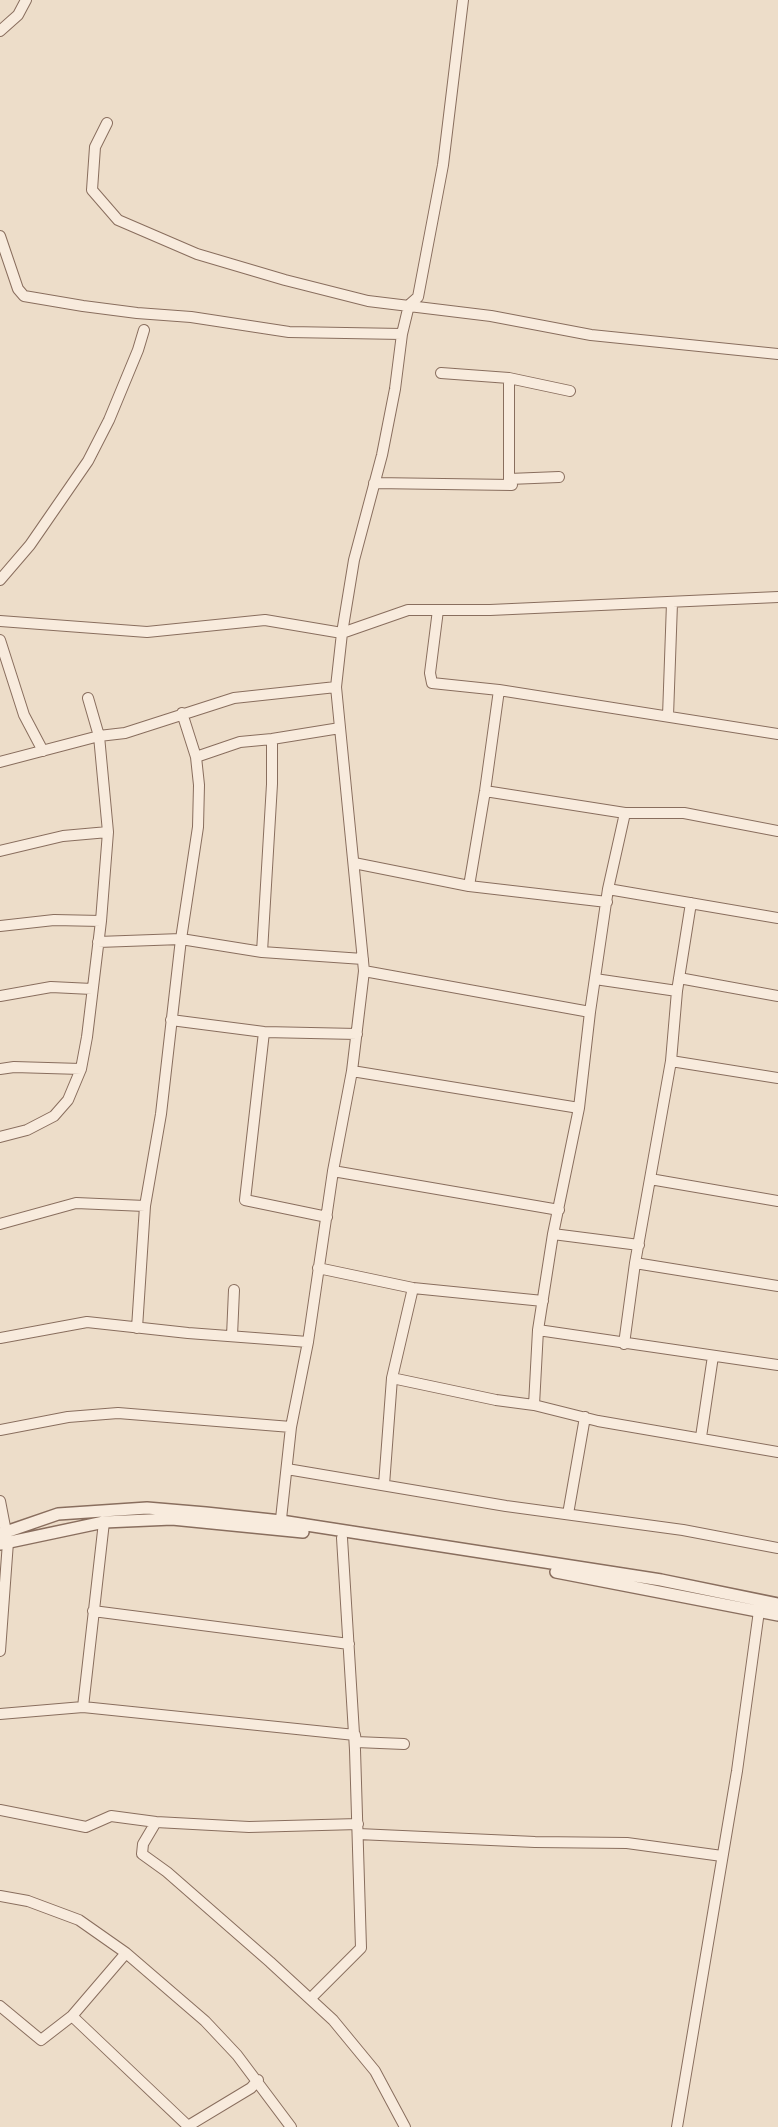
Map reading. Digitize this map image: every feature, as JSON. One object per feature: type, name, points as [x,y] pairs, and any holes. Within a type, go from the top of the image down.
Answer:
[{"type":"street","points":[[0,31],[18,15],[26,0]]},
{"type":"street","points":[[281,1525],[291,1427],[308,1342],[333,1171],[352,1071],[364,971],[336,687],[342,633],[354,560],[382,455],[395,389],[402,334],[409,305],[418,297],[443,165],[463,0]]},
{"type":"street","points":[[108,123],[95,147],[92,190],[118,220],[197,254],[267,275],[368,301],[491,316],[591,336],[778,354]]},
{"type":"street","points":[[0,236],[18,289],[24,296],[83,306],[191,317],[288,332],[402,334]]},
{"type":"street","points":[[0,580],[30,545],[88,461],[109,420],[144,330]]},
{"type":"street","points":[[441,373],[509,378],[570,391]]},
{"type":"street","points":[[374,483],[512,485],[509,479],[509,378]]},
{"type":"street","points":[[509,479],[559,478]]},
{"type":"street","points":[[0,621],[146,632],[265,620],[342,633],[408,610],[672,603],[778,597]]},
{"type":"street","points":[[668,716],[672,603]]},
{"type":"street","points":[[438,610],[430,673],[432,683],[499,690],[778,734]]},
{"type":"street","points":[[0,640],[24,715],[43,751]]},
{"type":"street","points":[[0,762],[100,736],[125,733],[182,713],[234,698],[336,687]]},
{"type":"street","points":[[469,886],[499,690]]},
{"type":"street","points":[[0,1137],[27,1130],[54,1116],[68,1100],[81,1069],[102,920],[108,832],[100,736],[88,698]]},
{"type":"street","points":[[137,1328],[144,1206],[161,1114],[181,939],[198,828],[199,785],[196,757],[182,713]]},
{"type":"street","points":[[196,757],[240,742],[340,728]]},
{"type":"street","points":[[262,952],[272,784],[272,739]]},
{"type":"street","points":[[485,791],[625,813],[684,813],[778,831]]},
{"type":"street","points":[[534,1405],[538,1330],[553,1234],[579,1108],[590,1012],[608,889],[625,813]]},
{"type":"street","points":[[0,851],[63,836],[108,832]]},
{"type":"street","points":[[354,863],[469,886],[607,902]]},
{"type":"street","points":[[608,889],[778,918]]},
{"type":"street","points":[[624,1344],[634,1263],[639,1245],[671,1061],[679,978],[691,903]]},
{"type":"street","points":[[0,926],[54,920],[102,920]]},
{"type":"street","points":[[98,942],[181,939],[262,952],[363,959]]},
{"type":"street","points":[[364,971],[590,1012]]},
{"type":"street","points":[[679,978],[778,996]]},
{"type":"street","points":[[595,979],[678,991]]},
{"type":"street","points":[[0,996],[51,987],[92,989]]},
{"type":"street","points":[[171,1020],[264,1032],[356,1034]]},
{"type":"street","points":[[264,1032],[245,1200],[327,1217]]},
{"type":"street","points":[[671,1061],[778,1078]]},
{"type":"street","points":[[0,1069],[30,1067],[81,1069]]},
{"type":"street","points":[[352,1071],[579,1108]]},
{"type":"street","points":[[333,1171],[559,1210]]},
{"type":"street","points":[[650,1180],[778,1201]]},
{"type":"street","points":[[0,1224],[76,1203],[144,1206]]},
{"type":"street","points":[[553,1234],[639,1245]]},
{"type":"street","points":[[634,1263],[778,1286]]},
{"type":"street","points":[[318,1268],[413,1288],[543,1302]]},
{"type":"street","points":[[384,1485],[392,1378],[413,1288]]},
{"type":"street","points":[[232,1336],[234,1290]]},
{"type":"street","points":[[0,1338],[87,1322],[308,1342]]},
{"type":"street","points":[[538,1330],[778,1365]]},
{"type":"street","points":[[701,1437],[713,1356]]},
{"type":"street","points":[[392,1378],[496,1400],[534,1405],[585,1417],[778,1452]]},
{"type":"street","points":[[0,1430],[68,1417],[118,1413],[291,1427]]},
{"type":"street","points":[[568,1514],[585,1417]]},
{"type":"street","points":[[287,1468],[568,1514],[683,1530],[778,1548]]},
{"type":"street","points":[[0,1501],[3,1538],[0,1651]]},
{"type":"street","points":[[3,1538],[58,1514],[147,1508],[281,1525],[661,1580],[778,1604]]},
{"type":"street","points":[[3,1538],[104,1522],[172,1519],[281,1525],[342,1538],[601,1579],[778,1615]]},
{"type":"street","points":[[83,1707],[104,1522]]},
{"type":"street","points":[[310,1999],[361,1948],[354,1735],[342,1538]]},
{"type":"street","points":[[677,2127],[722,1856],[759,1611]]},
{"type":"street","points":[[93,1612],[348,1644]]},
{"type":"street","points":[[0,1714],[83,1707],[354,1735]]},
{"type":"street","points":[[354,1735],[356,1742],[404,1744]]},
{"type":"street","points":[[0,1810],[86,1827],[111,1816],[156,1822],[249,1827],[358,1829],[535,1842],[627,1843],[722,1856]]},
{"type":"street","points":[[156,1822],[143,1844],[142,1854],[167,1872],[333,2020],[375,2071],[406,2127]]},
{"type":"street","points":[[0,1896],[28,1901],[79,1920],[126,1953],[205,2021],[258,2080],[291,2127]]},
{"type":"street","points":[[0,2006],[41,2040],[72,2016],[126,1953]]},
{"type":"street","points":[[72,2016],[189,2126],[251,2088],[258,2080]]}]
